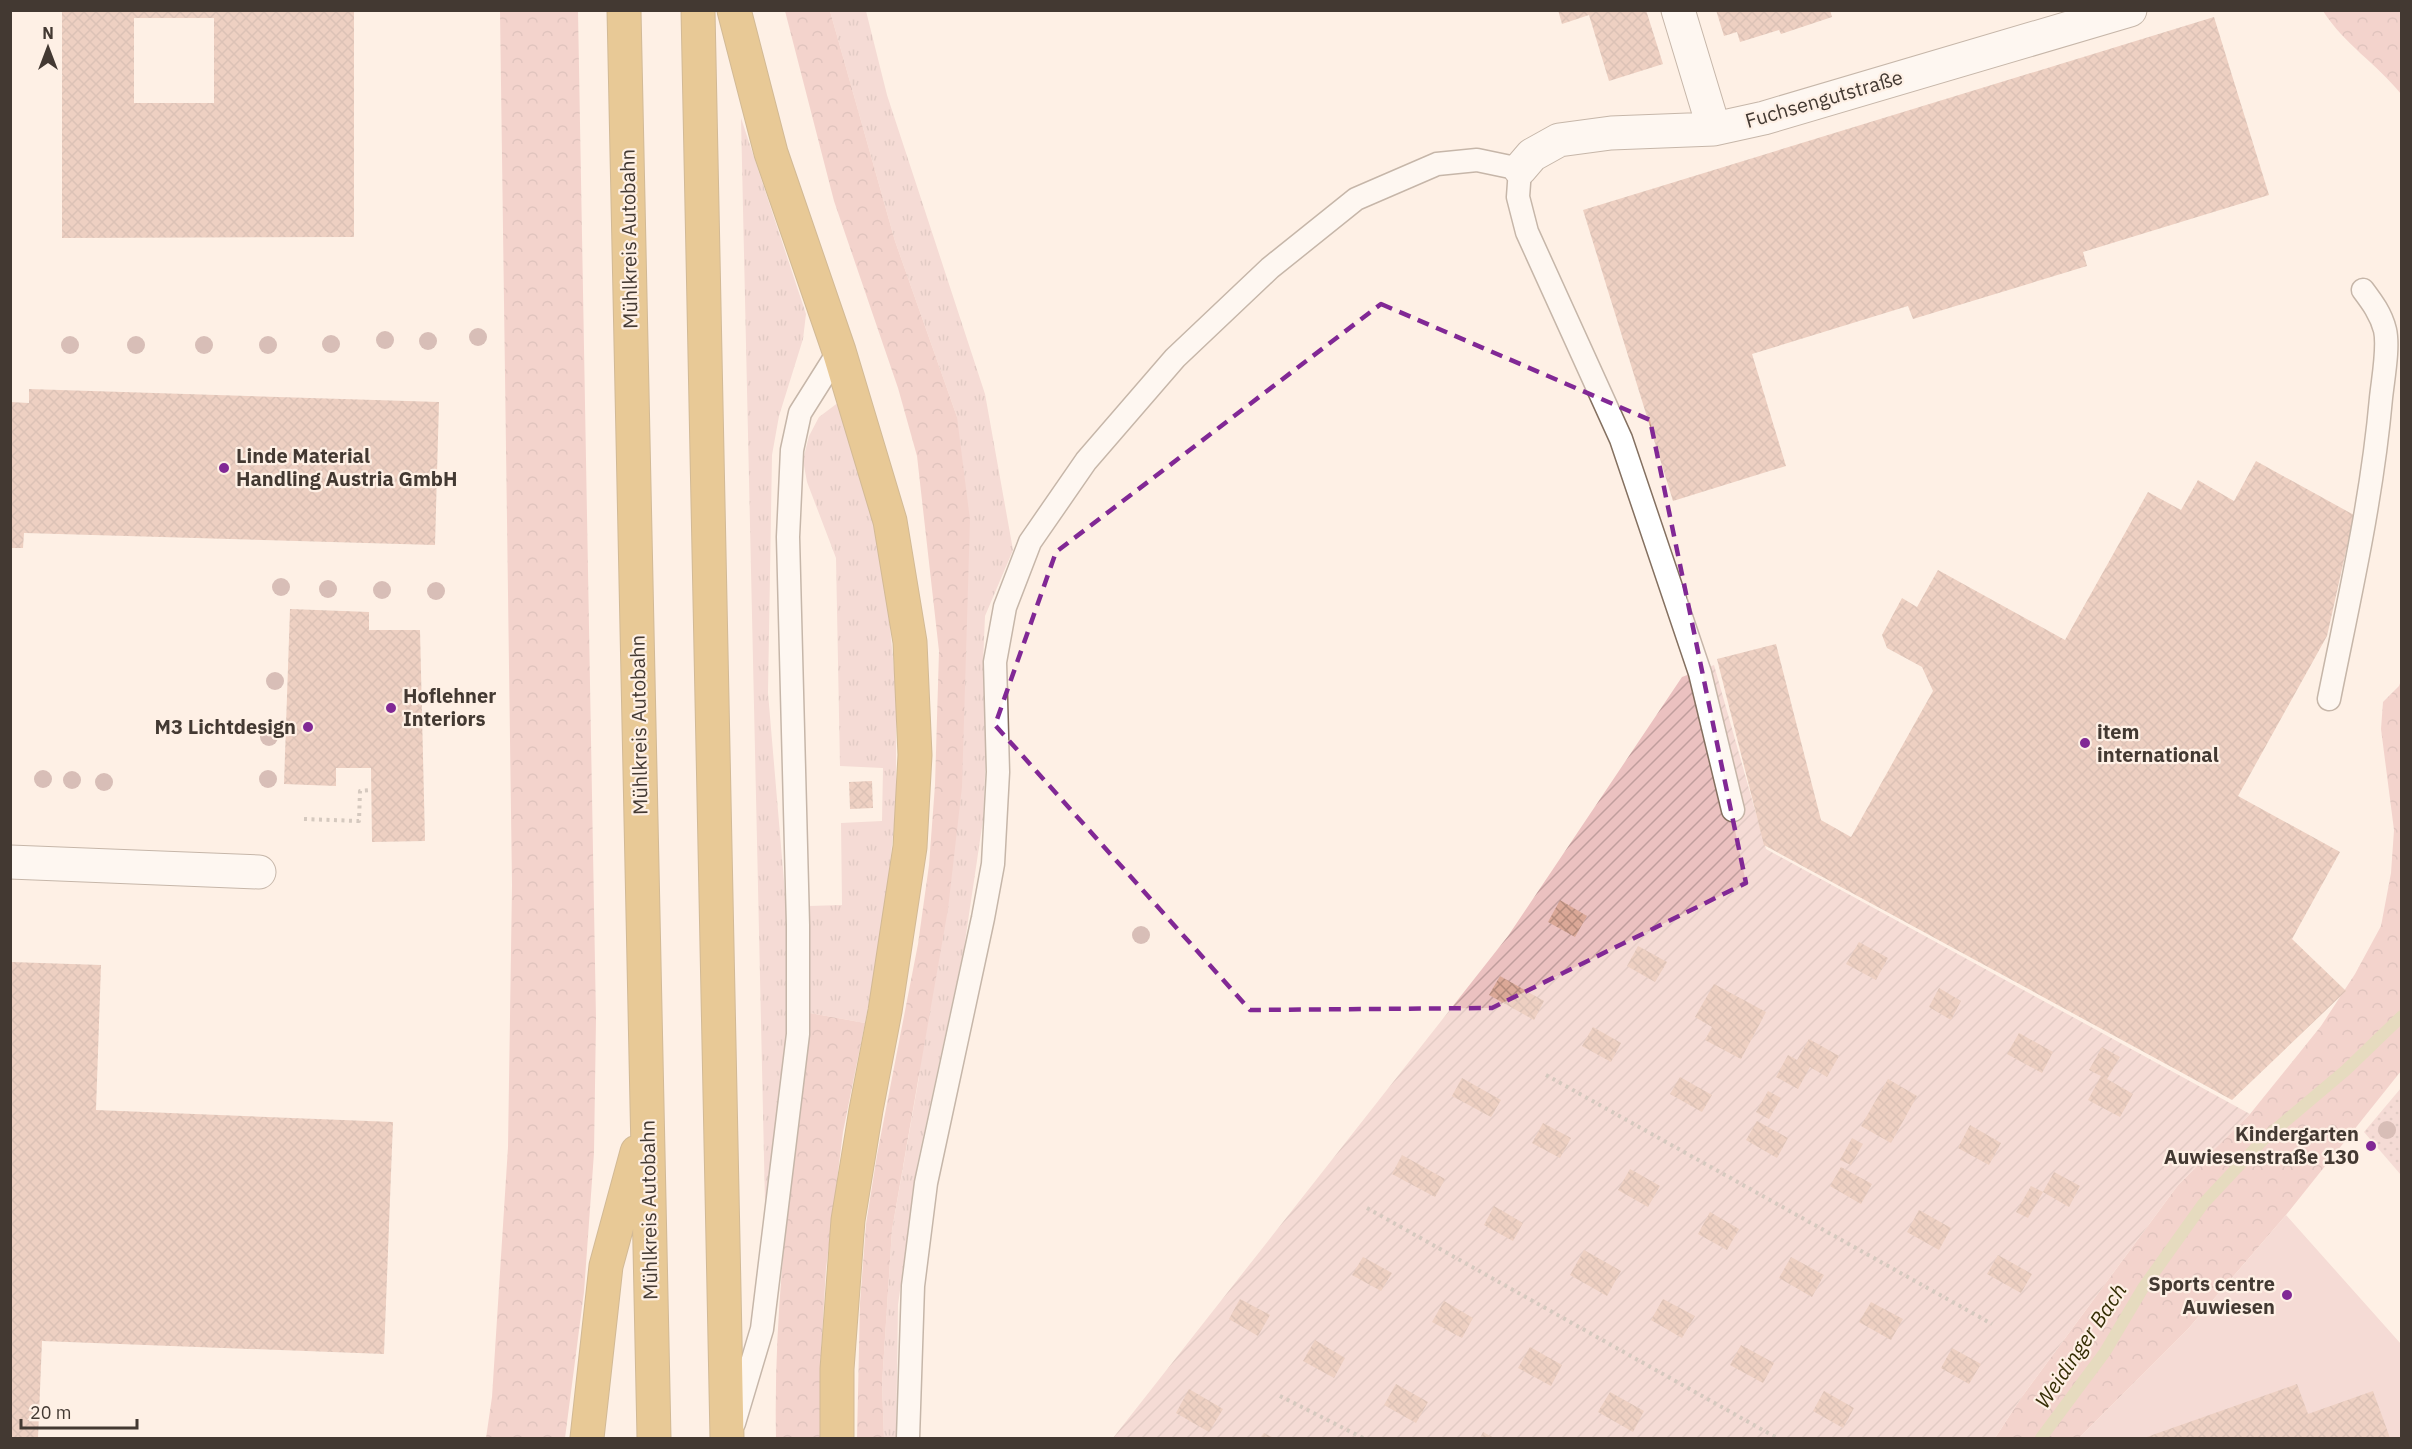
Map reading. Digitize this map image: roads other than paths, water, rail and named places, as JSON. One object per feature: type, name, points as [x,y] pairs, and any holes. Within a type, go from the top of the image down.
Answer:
[{"type":"highway","name":"Mühlkreis Autobahn","points":[[624,10],[654,1438]]},
{"type":"highway","points":[[698,10],[728,1438]]},
{"type":"highway","points":[[734,10],[771,153],[839,351],[890,521],[910,642],[915,755],[908,858],[885,1011],[848,1220],[837,1369],[837,1438]]},
{"type":"highway","points":[[587,1438],[606,1266],[647,1116]]},
{"type":"street","points":[[1678,10],[1714,129]]},
{"type":"street","name":"Fuchsengutstraße","points":[[1520,169],[1532,155],[1559,140],[1611,133],[1714,129],[1764,118],[2130,10]]},
{"type":"street","points":[[10,862],[259,872]]},
{"type":"lane","points":[[908,1438],[913,1286],[926,1183],[993,864],[998,772],[995,662],[1005,607],[1030,542],[1086,461],[1175,358],[1270,268],[1356,199],[1437,164],[1477,160],[1520,169],[1518,197],[1527,232],[1621,439],[1700,673],[1733,810]]},
{"type":"lane","points":[[2329,699],[2365,520],[2384,360],[2386,332],[2378,310],[2363,290]]},
{"type":"lane","points":[[728,1438],[762,1329],[798,1034],[798,925],[788,537],[792,450],[800,413],[839,351]]},
{"type":"waterway","name":"Weidinger Bach","points":[[2041,1438],[2105,1352],[2143,1288],[2203,1204],[2263,1140],[2346,1070],[2402,1016]]},
{"type":"place","name":"Linde Material Handling Austria GmbH","points":[[224,468]]},
{"type":"place","name":"Hoflehner Interiors","points":[[391,708]]},
{"type":"place","name":"M3 Lichtdesign","points":[[308,727]]},
{"type":"place","name":"item international","points":[[2085,743]]},
{"type":"place","name":"Kindergarten Auwiesenstraße 130","points":[[2371,1146]]},
{"type":"place","name":"Sports centre Auwiesen","points":[[2287,1295]]}]
